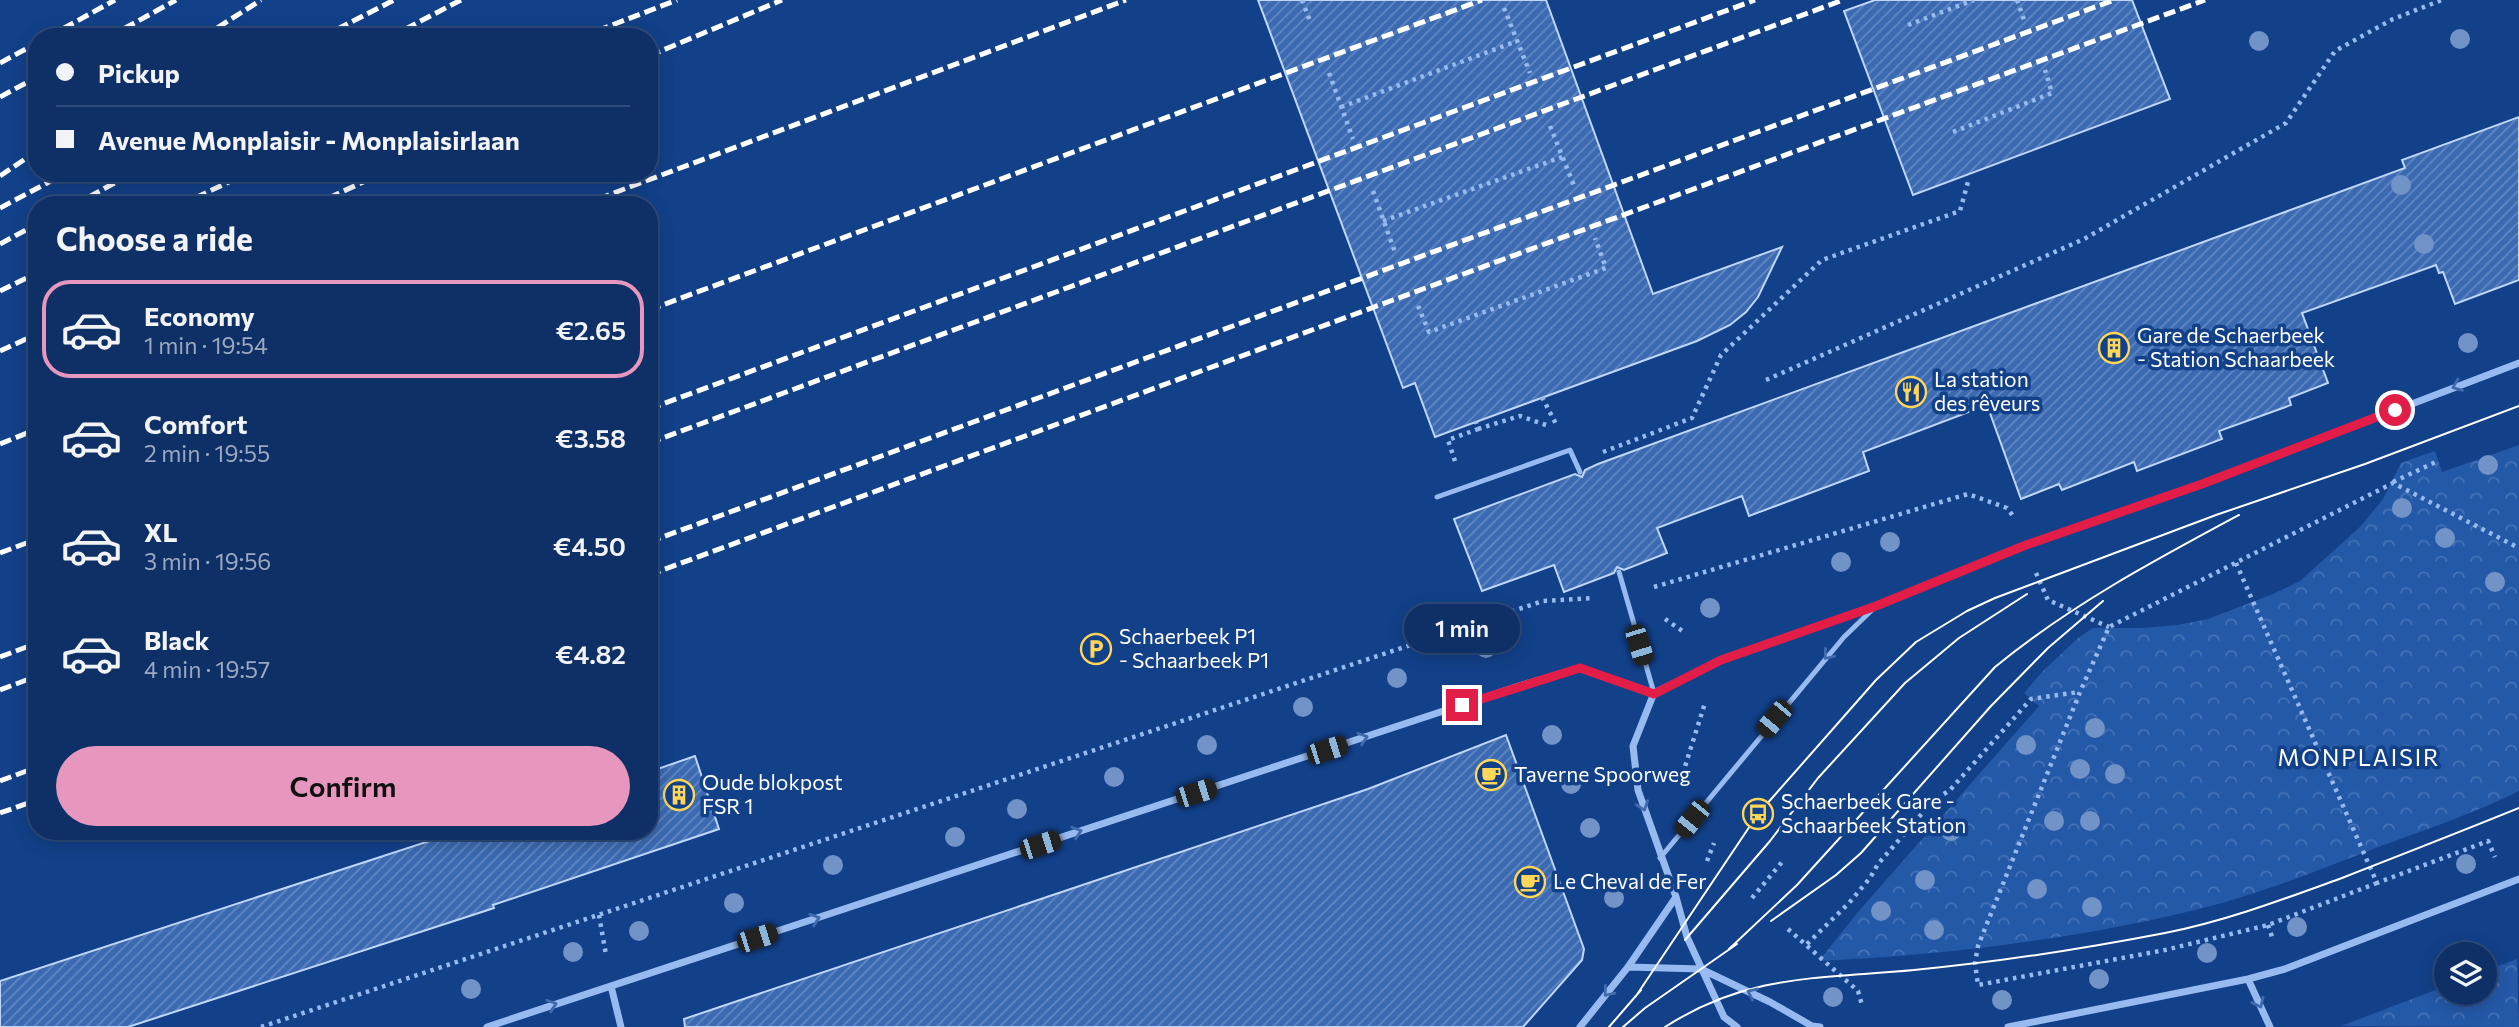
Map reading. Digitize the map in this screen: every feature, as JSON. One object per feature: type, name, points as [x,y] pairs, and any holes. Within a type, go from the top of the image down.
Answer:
[{"type":"street","points":[[1737,1027],[1724,1017],[1687,937],[1676,897],[1637,790],[1633,746],[1654,694],[1721,660],[1876,606],[2026,545],[2202,484],[2519,363]]},
{"type":"street","points":[[487,1027],[1580,668],[1654,694]]},
{"type":"street","points":[[2008,1027],[2248,979],[2285,969],[2519,879]]},
{"type":"street","points":[[1580,1027],[1629,967],[1676,897]]},
{"type":"street","points":[[1629,967],[1701,969],[1770,1002],[1814,1027]]},
{"type":"street","points":[[2248,979],[2270,1027]]},
{"type":"street","points":[[611,986],[621,1027]]},
{"type":"lane","points":[[1437,497],[1570,450],[1580,472]]},
{"type":"lane","points":[[1619,572],[1654,694]]},
{"type":"lane","points":[[1660,858],[1844,637],[1876,606]]},
{"type":"path","points":[[1302,0],[1310,21]]},
{"type":"path","points":[[1908,25],[1975,0]]},
{"type":"path","points":[[2017,0],[2024,20]]},
{"type":"path","points":[[1766,380],[2084,239],[2286,123],[2335,51],[2393,19],[2442,0]]},
{"type":"path","points":[[1504,8],[1530,74]]},
{"type":"path","points":[[1341,107],[1517,41]]},
{"type":"path","points":[[1953,132],[2052,93],[2045,70]]},
{"type":"path","points":[[1329,73],[1353,139]]},
{"type":"path","points":[[1550,126],[1575,188]]},
{"type":"path","points":[[1383,221],[1562,157]]},
{"type":"path","points":[[1576,462],[1692,418],[1721,355],[1822,260],[1959,211],[1969,178]]},
{"type":"path","points":[[1373,191],[1396,255]]},
{"type":"path","points":[[1418,306],[1429,332],[1606,268],[1595,238]]},
{"type":"path","points":[[1478,429],[1520,416]]},
{"type":"path","points":[[2438,461],[2109,627],[2080,692],[1978,946],[1975,963],[1978,985],[2165,950],[2268,925],[2488,841],[2495,858]]},
{"type":"path","points":[[2393,483],[2519,548]]},
{"type":"path","points":[[1649,589],[1968,494],[2007,508],[2020,525],[2048,600],[2109,627]]},
{"type":"path","points":[[2236,563],[2377,883]]},
{"type":"path","points":[[261,1027],[1544,601],[1624,596]]},
{"type":"path","points":[[1684,786],[1682,776],[1708,692]]},
{"type":"path","points":[[1807,944],[1856,895],[1878,864],[1934,801],[1950,790],[2031,699],[2080,692]]},
{"type":"path","points":[[1752,898],[1782,862]]},
{"type":"path","points":[[599,915],[611,986]]},
{"type":"path","points":[[2268,925],[2273,940]]},
{"type":"path","points":[[1788,929],[1858,991],[1862,1006]]},
{"type":"green space","points":[[2519,445],[2519,791],[2468,814],[2282,884],[2174,915],[2073,935],[1971,949],[1819,961],[1858,912],[2039,706],[2024,693],[2078,638],[2093,628],[2141,628],[2208,619],[2273,594],[2300,581],[2361,526],[2383,499],[2401,463],[2435,451],[2442,472]]},
{"type":"green space","points":[[2517,959],[2519,1027],[2341,1026],[2434,991],[2434,1005],[2497,1005],[2497,966]]},
{"type":"building","points":[[1258,0],[1546,0],[1653,294],[1782,247],[1758,297],[1746,312],[1730,325],[1697,341],[1435,437],[1415,383],[1403,388]]},
{"type":"building","points":[[1875,0],[2132,0],[2170,99],[1913,195],[1844,11]]},
{"type":"building","name":"Gare de Schaerbeek - Station Schaarbeek","points":[[2519,117],[2519,280],[2455,304],[2443,272],[2439,273],[2436,265],[2302,313],[2328,383],[2289,398],[2291,405],[2219,431],[2222,439],[2137,471],[2134,462],[2062,490],[2059,484],[2021,499],[1987,405],[1863,452],[1869,471],[1749,516],[1742,496],[1657,528],[1667,553],[1624,570],[1617,567],[1614,573],[1564,592],[1554,565],[1482,591],[1454,519],[1575,474],[1582,477],[1585,470],[1598,464],[2405,168],[2402,160]]},
{"type":"building","points":[[1506,735],[1584,949],[1582,960],[1523,1027],[685,1027],[684,1019],[1368,789]]},
{"type":"building","points":[[695,756],[719,829],[493,905],[494,908],[128,1027],[0,1027],[0,981],[432,840],[658,840],[658,769]]},
{"type":"tram line","points":[[1636,996],[1758,814],[1876,680],[1916,642],[1967,611],[1995,598],[2519,406]]},
{"type":"tram line","points":[[1729,949],[1797,885],[1995,667],[2083,604],[2239,515]]},
{"type":"tram line","points":[[1685,940],[1770,841],[1818,778],[1905,683],[1959,638],[2027,594]]},
{"type":"tram line","points":[[1771,921],[1836,875],[1861,853],[1991,706],[2048,648],[2103,601]]},
{"type":"tram line","points":[[1665,1027],[1696,1009],[1726,997],[1786,982],[2008,959],[2134,939],[2210,922],[2342,878],[2519,808]]},
{"type":"tram line","points":[[1623,1027],[1645,1008],[1737,944]]},
{"type":"tram line","points":[[1609,1027],[1641,990]]},
{"type":"railway","points":[[64,28],[115,0]]},
{"type":"railway","points":[[125,28],[176,0]]},
{"type":"railway","points":[[217,28],[261,0]]},
{"type":"railway","points":[[340,28],[394,0]]},
{"type":"railway","points":[[407,28],[461,0]]},
{"type":"railway","points":[[604,28],[677,0]]},
{"type":"railway","points":[[658,52],[782,0]]},
{"type":"railway","points":[[658,176],[1126,0]]},
{"type":"railway","points":[[658,307],[1482,0]]},
{"type":"railway","points":[[658,406],[1755,0]]},
{"type":"railway","points":[[658,440],[1843,0]]},
{"type":"railway","points":[[658,539],[2114,0]]},
{"type":"railway","points":[[658,572],[2205,0]]},
{"type":"railway","points":[[0,63],[28,48]]},
{"type":"railway","points":[[0,97],[28,82]]},
{"type":"railway","points":[[0,176],[28,157]]},
{"type":"railway","points":[[0,208],[49,182]]},
{"type":"railway","points":[[91,196],[116,182]]},
{"type":"railway","points":[[199,196],[229,182]]},
{"type":"railway","points":[[333,196],[363,182]]},
{"type":"railway","points":[[606,196],[643,182]]},
{"type":"railway","points":[[0,244],[28,229]]},
{"type":"railway","points":[[0,291],[28,277]]},
{"type":"railway","points":[[0,351],[28,338]]},
{"type":"railway","points":[[0,444],[28,433]]},
{"type":"railway","points":[[0,553],[28,542]]},
{"type":"railway","points":[[0,657],[28,646]]},
{"type":"railway","points":[[0,690],[28,679]]},
{"type":"railway","points":[[0,781],[28,770]]},
{"type":"railway","points":[[0,813],[28,803]]},
{"type":"place","name":"Gare de Schaerbeek - Station Schaarbeek","points":[[2114,348]]},
{"type":"place","name":"La station des rêveurs","points":[[1911,392]]},
{"type":"place","name":"Schaerbeek P1 - Schaarbeek P1","points":[[1096,649]]},
{"type":"place","name":"Taverne Spoorweg","points":[[1491,775]]},
{"type":"place","name":"Oude blokpost FSR 1","points":[[679,795]]},
{"type":"place","name":"Schaerbeek Gare - Schaarbeek Station","points":[[1758,814]]},
{"type":"place","name":"Le Cheval de Fer","points":[[1530,882]]},
{"type":"district","name":"MONPLAISIR","points":[[2359,758]]},
{"type":"route","points":[[1462,705],[1580,668],[1654,694],[1721,660],[1876,606],[2026,545],[2202,484],[2395,410]]}]
